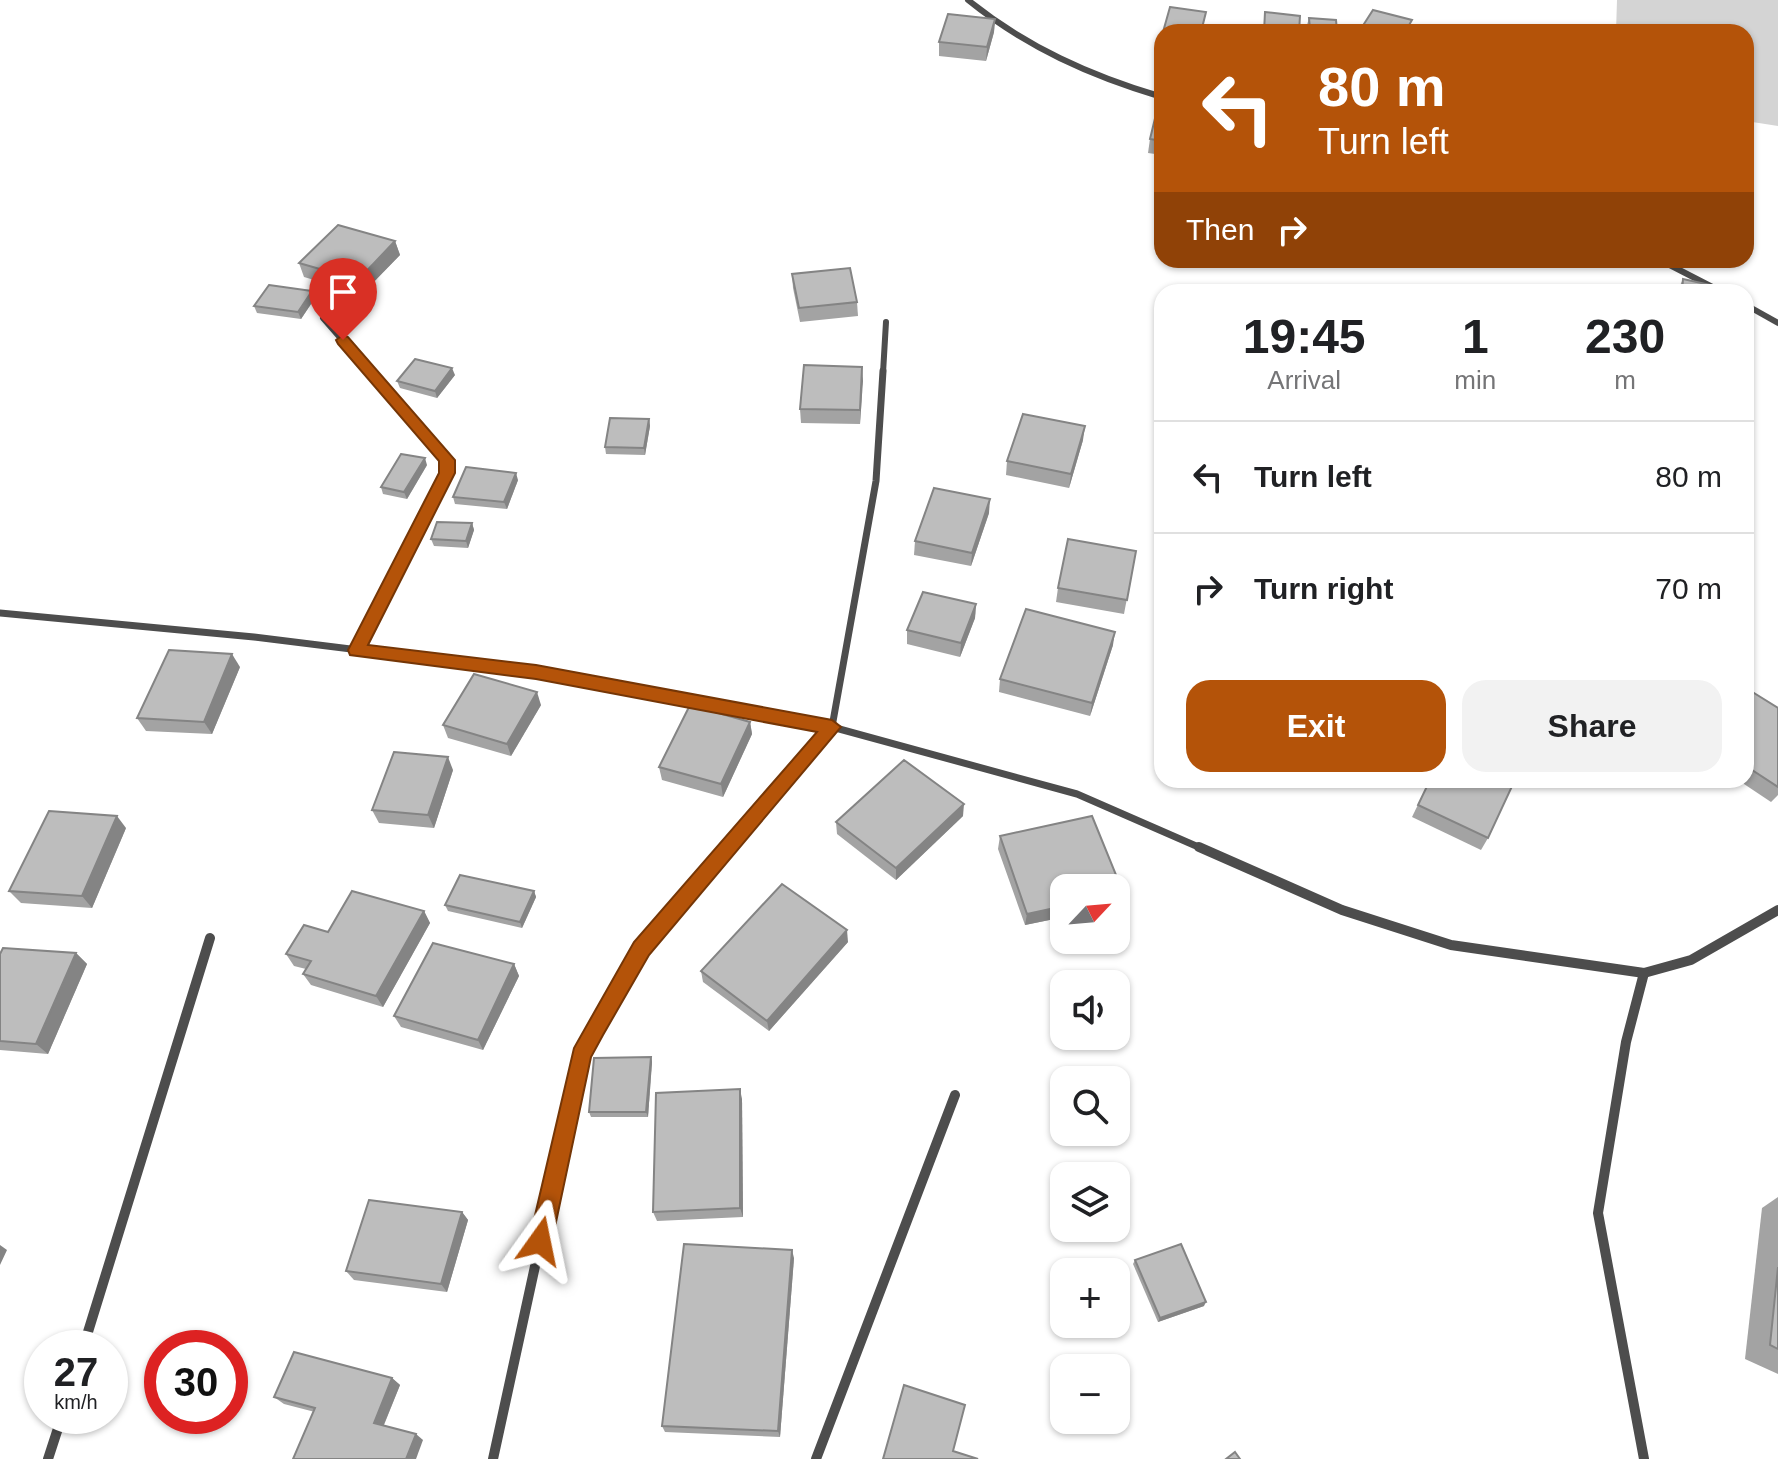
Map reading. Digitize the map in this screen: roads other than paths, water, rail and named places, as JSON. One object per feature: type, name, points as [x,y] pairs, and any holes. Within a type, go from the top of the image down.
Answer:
[{"type":"street","points":[[968,0],[991,21],[1052,54],[1154,95]]},
{"type":"street","points":[[1676,268],[1706,284]]},
{"type":"street","points":[[1754,310],[1778,323]]},
{"type":"street","points":[[323,318],[447,460],[447,473],[356,650]]},
{"type":"street","points":[[493,1459],[581,1055],[642,948],[832,727],[876,481],[886,322]]},
{"type":"street","points":[[0,613],[536,672],[832,727],[1077,794],[1342,910],[1451,945],[1644,973],[1691,960],[1778,910]]},
{"type":"street","points":[[89,1330],[210,938]]},
{"type":"street","points":[[1644,973],[1626,1042],[1598,1213],[1644,1459]]},
{"type":"street","points":[[816,1459],[955,1095]]},
{"type":"street","points":[[48,1459],[56,1434]]}]
